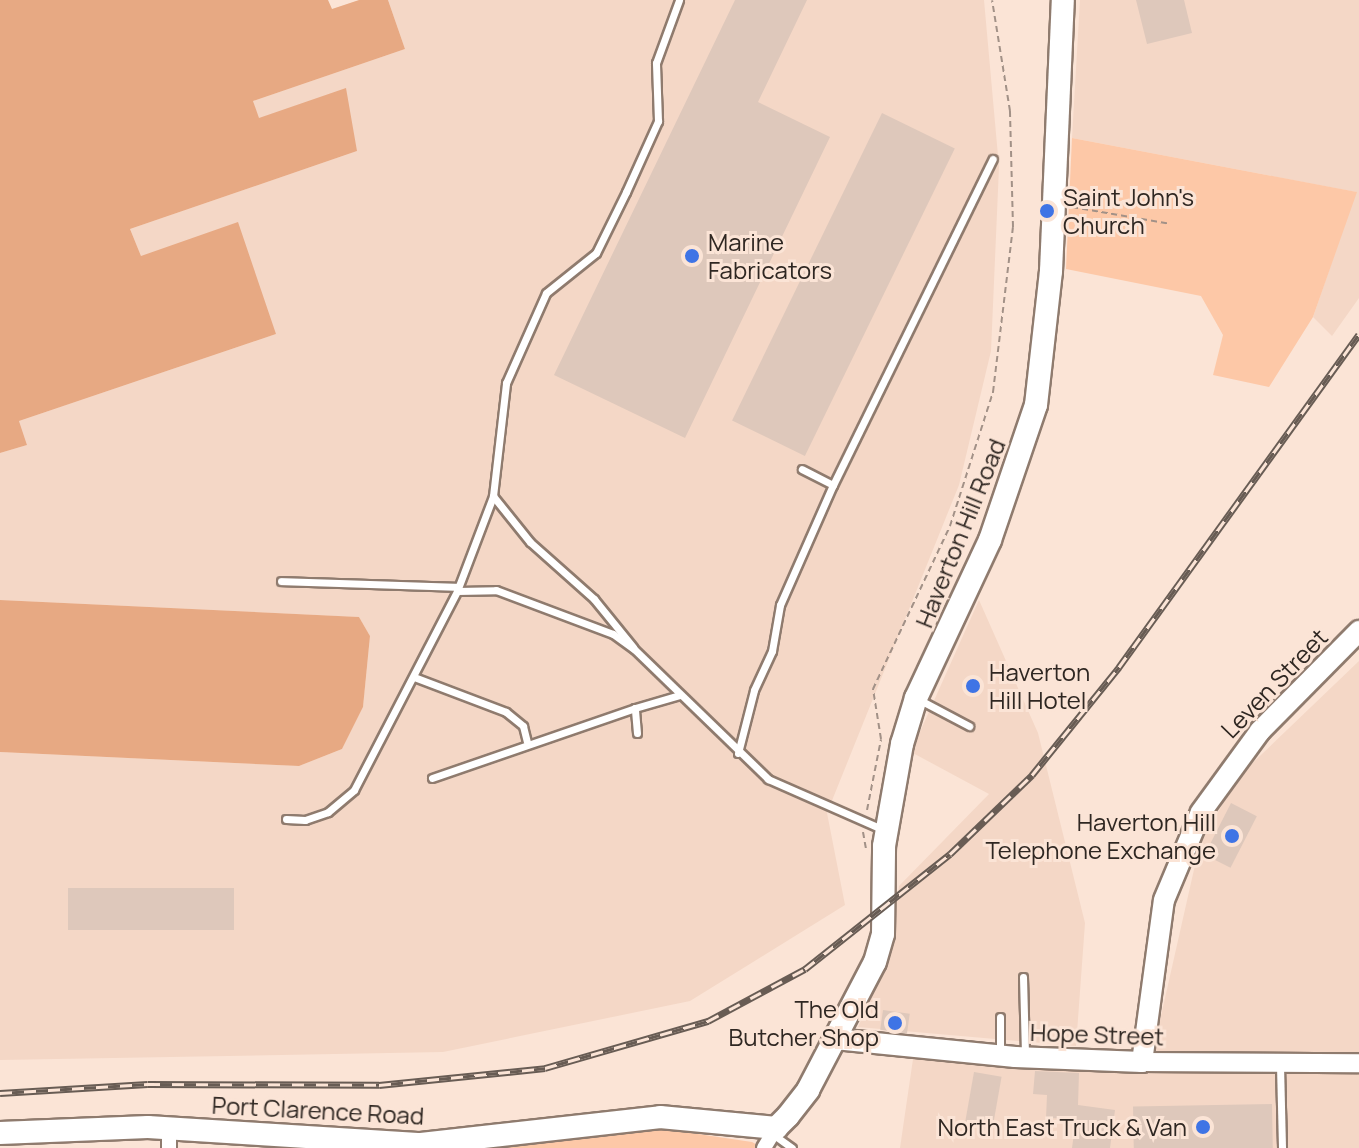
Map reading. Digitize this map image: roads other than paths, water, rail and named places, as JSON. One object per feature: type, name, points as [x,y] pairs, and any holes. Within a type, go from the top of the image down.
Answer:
[{"type":"main road","name":"Haverton Hill Road","points":[[775,1131],[808,1090],[875,962],[883,934],[887,830],[916,698],[990,540],[1036,405],[1055,204],[1063,0]]},
{"type":"main road","name":"Leven Street","points":[[1142,1062],[1164,900],[1201,812],[1260,731],[1359,631]]},
{"type":"main road","name":"Hope Street","points":[[835,1039],[1025,1058],[1142,1062]]},
{"type":"main road","name":"Port Clarence Road","points":[[0,1133],[43,1139],[169,1138],[421,1144],[660,1117],[775,1131]]},
{"type":"street","name":"Hope Street","points":[[1142,1062],[1359,1063]]},
{"type":"street","points":[[764,1148],[775,1131]]},
{"type":"lane","points":[[286,819],[305,820],[328,812],[354,790],[458,589],[493,496],[506,383],[546,293],[596,253],[626,192],[658,121],[656,63],[679,0]]},
{"type":"lane","points":[[738,753],[754,690],[772,651],[780,605],[833,485],[993,159]]},
{"type":"lane","points":[[802,469],[833,485]]},
{"type":"lane","points":[[493,496],[530,542],[626,633],[634,649]]},
{"type":"lane","points":[[281,581],[496,590],[613,634],[634,649],[768,779],[864,824],[887,830]]},
{"type":"lane","points":[[414,677],[506,712],[523,726],[527,742]]},
{"type":"lane","points":[[432,778],[527,742],[680,695]]},
{"type":"lane","points":[[916,698],[969,726]]},
{"type":"lane","points":[[635,708],[637,733]]},
{"type":"lane","points":[[1023,977],[1025,1058]]},
{"type":"lane","points":[[1000,1017],[1000,1056]]},
{"type":"lane","points":[[1280,1063],[1282,1148]]},
{"type":"lane","points":[[775,1131],[792,1148]]},
{"type":"railway","points":[[0,1093],[148,1084],[379,1085],[545,1068],[708,1021],[805,969],[950,854],[1032,775],[1119,667],[1359,334]]},
{"type":"place","name":"Saint John's Church","points":[[1047,211]]},
{"type":"place","name":"Marine Fabricators","points":[[692,256]]},
{"type":"place","name":"Haverton Hill Hotel","points":[[973,686]]},
{"type":"place","name":"Haverton Hill Telephone Exchange","points":[[1232,836]]},
{"type":"place","name":"The Old Butcher Shop","points":[[895,1023]]},
{"type":"place","name":"North East Truck & Van","points":[[1203,1127]]}]
